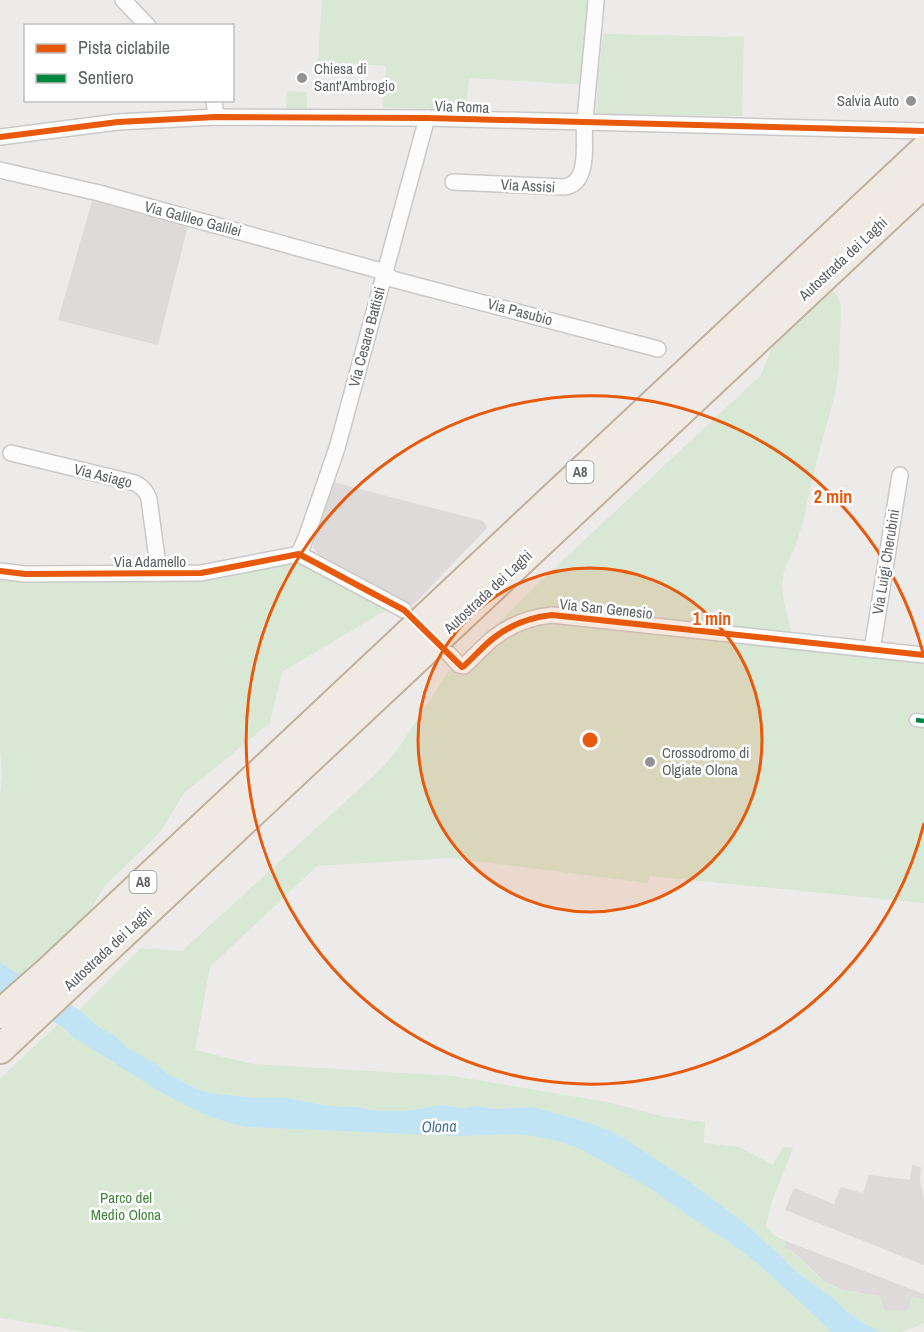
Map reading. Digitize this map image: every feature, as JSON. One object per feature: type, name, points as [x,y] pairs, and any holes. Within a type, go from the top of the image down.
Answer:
[{"type":"highway","name":"Autostrada dei Laghi","points":[[3,1046],[59,978],[924,150]]},
{"type":"highway","name":"Autostrada dei Laghi","points":[[0,1014],[59,978],[924,183]]},
{"type":"street","points":[[123,0],[146,24]]},
{"type":"street","points":[[585,123],[596,0]]},
{"type":"street","points":[[214,102],[216,117]]},
{"type":"street","name":"Via Roma","points":[[0,137],[118,122],[216,117],[427,118],[924,132]]},
{"type":"street","name":"Via Cesare Battisti","points":[[299,554],[337,448],[427,118]]},
{"type":"street","name":"Via Assisi","points":[[453,182],[568,187],[576,181],[583,168],[585,123]]},
{"type":"street","name":"Via Galileo Galilei","points":[[0,170],[99,193],[384,272]]},
{"type":"street","name":"Via Pasubio","points":[[384,272],[392,279],[658,349]]},
{"type":"street","name":"Via Asiago","points":[[11,453],[142,486],[149,499],[159,573]]},
{"type":"street","name":"Via Luigi Cherubini","points":[[872,650],[900,475]]},
{"type":"street","points":[[299,554],[404,610]]},
{"type":"street","name":"Via Adamello","points":[[0,571],[25,574],[201,573],[299,554]]},
{"type":"street","name":"Via San Genesio","points":[[449,654],[462,667],[496,637],[517,624],[535,617],[552,615],[924,655]]},
{"type":"shaded area","points":[[92,201],[188,226],[158,345],[58,320]]},
{"type":"shaded area","points":[[333,482],[483,521],[487,528],[413,605],[319,554],[313,547]]},
{"type":"shaded area","points":[[912,1165],[921,1167],[920,1180],[924,1199],[924,1265],[785,1210],[794,1188],[834,1204],[841,1187],[863,1193],[869,1175],[910,1180]]},
{"type":"shaded area","points":[[786,1241],[924,1294],[924,1299],[908,1310],[885,1311],[879,1296],[843,1290],[825,1282],[793,1252],[784,1247]]},
{"type":"green space","points":[[322,0],[590,0],[585,85],[469,78],[466,111],[383,107],[386,66],[318,61]]},
{"type":"green space","points":[[603,34],[744,37],[742,116],[596,114]]},
{"type":"green space","points":[[287,91],[307,92],[307,110],[286,109]]},
{"type":"green space","points":[[832,289],[841,307],[839,369],[835,394],[803,522],[784,571],[782,586],[784,602],[791,632],[798,639],[924,656],[924,903],[649,876],[648,883],[450,858],[317,866],[210,967],[195,1050],[253,1064],[453,1076],[607,1102],[665,1117],[705,1122],[704,1143],[739,1147],[773,1165],[783,1147],[793,1148],[771,1204],[766,1226],[775,1236],[786,1241],[784,1247],[824,1281],[844,1290],[879,1296],[885,1311],[908,1310],[912,1296],[924,1299],[924,1323],[901,1332],[881,1332],[863,1323],[794,1270],[746,1224],[686,1179],[608,1130],[533,1107],[495,1109],[441,1105],[407,1111],[379,1111],[330,1106],[286,1098],[255,1098],[209,1093],[168,1074],[129,1049],[114,1035],[100,1028],[79,1010],[141,948],[182,951],[382,768],[400,746],[448,672],[546,576],[761,375],[771,349]]},
{"type":"green space","points":[[299,559],[391,607],[282,672],[270,723],[184,793],[161,831],[103,888],[89,913],[20,976],[0,962],[2,775],[0,578],[39,580]]},
{"type":"green space","name":"Parco del Medio Olona","points":[[59,1023],[192,1099],[545,1123],[757,1240],[843,1332],[88,1332],[0,1318],[0,1079]]},
{"type":"water","name":"Olona","points":[[0,962],[79,1010],[100,1028],[114,1035],[129,1049],[156,1064],[168,1074],[209,1093],[255,1098],[286,1098],[330,1106],[379,1111],[407,1111],[441,1105],[495,1109],[533,1107],[608,1130],[686,1179],[746,1224],[794,1270],[863,1323],[881,1332],[832,1332],[773,1277],[726,1240],[650,1188],[579,1148],[558,1141],[512,1134],[460,1136],[246,1127],[200,1112],[136,1077],[74,1038],[62,1026],[0,996]]},
{"type":"marked path","points":[[916,720],[924,721]]},
{"type":"cycle path","points":[[0,137],[118,122],[216,117],[427,118],[924,131]]},
{"type":"cycle path","points":[[0,571],[25,574],[201,573],[299,554],[404,610],[462,667],[491,640],[508,628],[530,619],[552,615],[924,655]]},
{"type":"place","name":"Chiesa di Sant'Ambrogio","points":[[302,78]]},
{"type":"place","name":"Salvia Auto","points":[[911,101]]},
{"type":"place","name":"Crossodromo di Olgiate Olona","points":[[650,762]]}]
